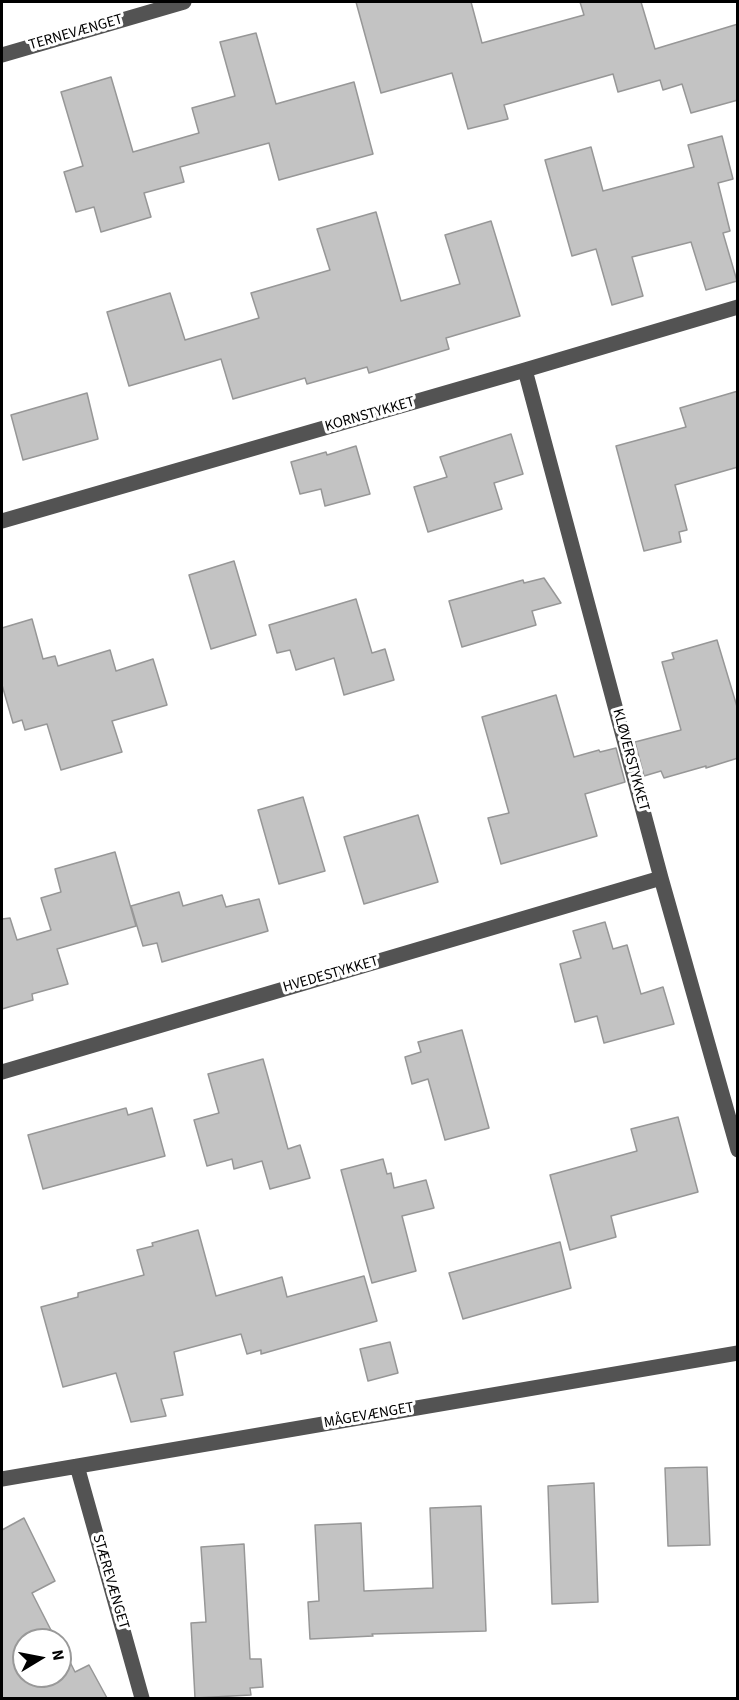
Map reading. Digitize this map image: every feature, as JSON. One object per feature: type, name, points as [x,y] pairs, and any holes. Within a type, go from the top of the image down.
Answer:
[{"type":"street","name":"TERNEVÆNGET","points":[[2,55],[184,2]]},
{"type":"street","name":"KORNSTYKKET","points":[[2,521],[738,307]]},
{"type":"street","name":"KLØVERSTYKKET","points":[[525,370],[661,878],[738,1150]]},
{"type":"street","name":"HVEDESTYKKET","points":[[2,1072],[661,878]]},
{"type":"street","name":"MÅGEVÆNGET","points":[[2,1479],[738,1353]]},
{"type":"street","name":"STÆREVÆNGET","points":[[77,1466],[142,1698]]},
{"type":"building","points":[[356,2],[471,2],[482,43],[584,15],[580,2],[641,2],[655,49],[738,24],[738,100],[691,113],[682,84],[663,90],[660,80],[618,92],[613,74],[504,105],[508,119],[468,129],[452,73],[381,93]]},
{"type":"building","points":[[256,33],[276,104],[354,82],[373,154],[279,180],[269,143],[180,167],[184,182],[144,193],[151,217],[101,232],[94,207],[76,212],[64,172],[83,166],[61,92],[111,77],[133,152],[199,133],[192,108],[235,96],[220,42]]},
{"type":"building","points":[[722,136],[733,179],[718,183],[730,231],[723,233],[737,281],[706,290],[691,242],[632,257],[643,296],[612,305],[596,249],[572,256],[545,160],[591,147],[603,191],[694,167],[688,145]]},
{"type":"building","points":[[376,212],[401,301],[460,284],[445,235],[491,221],[520,316],[446,338],[449,349],[369,373],[367,367],[307,384],[305,378],[233,399],[221,359],[129,386],[107,312],[170,293],[185,340],[259,318],[251,293],[330,270],[317,229]]},
{"type":"building","points":[[738,391],[738,467],[675,485],[687,530],[679,532],[681,542],[644,551],[616,446],[686,427],[680,408]]},
{"type":"building","points":[[87,393],[98,439],[23,460],[11,415]]},
{"type":"building","points":[[511,434],[523,474],[494,483],[502,509],[428,532],[414,487],[447,477],[440,457]]},
{"type":"building","points":[[356,446],[370,494],[325,506],[321,489],[300,494],[291,462],[326,452],[327,455]]},
{"type":"building","points":[[234,561],[256,635],[211,649],[189,575]]},
{"type":"building","points":[[544,578],[561,603],[532,611],[536,625],[462,647],[449,601],[523,580],[524,583]]},
{"type":"building","points":[[356,599],[372,653],[385,649],[394,680],[344,695],[334,658],[296,670],[290,650],[277,653],[269,625]]},
{"type":"building","points":[[32,619],[43,659],[55,656],[58,666],[110,650],[116,671],[153,659],[167,705],[112,721],[122,752],[61,770],[47,724],[25,730],[22,720],[13,723],[2,685],[2,628]]},
{"type":"building","points":[[717,640],[738,710],[738,758],[664,778],[661,771],[644,776],[635,742],[681,730],[662,662],[674,659],[672,653]]},
{"type":"building","points":[[556,695],[574,757],[616,748],[625,782],[585,794],[597,836],[501,864],[488,818],[509,813],[482,717]]},
{"type":"building","points":[[303,797],[325,871],[279,884],[258,810]]},
{"type":"building","points":[[418,815],[438,882],[364,904],[344,837]]},
{"type":"building","points":[[115,852],[136,926],[57,949],[68,984],[32,994],[33,1000],[2,1009],[2,919],[10,918],[17,940],[51,930],[41,898],[61,892],[55,869]]},
{"type":"building","points":[[179,892],[183,906],[222,895],[226,907],[259,899],[268,931],[162,962],[157,943],[143,946],[131,906]]},
{"type":"building","points":[[605,922],[613,949],[627,945],[641,994],[663,987],[674,1024],[604,1043],[597,1016],[575,1022],[560,964],[581,958],[573,931]]},
{"type":"building","points":[[462,1030],[489,1128],[445,1140],[428,1079],[412,1084],[405,1057],[421,1052],[418,1042]]},
{"type":"building","points":[[263,1059],[288,1149],[300,1145],[310,1178],[270,1189],[262,1161],[234,1169],[232,1159],[207,1166],[194,1120],[219,1113],[208,1074]]},
{"type":"building","points":[[126,1108],[128,1115],[152,1108],[165,1156],[43,1189],[28,1135]]},
{"type":"building","points":[[678,1117],[698,1192],[611,1216],[616,1237],[570,1250],[550,1175],[637,1151],[631,1129]]},
{"type":"building","points":[[383,1159],[387,1174],[391,1173],[394,1188],[426,1180],[434,1208],[402,1216],[416,1271],[372,1283],[341,1170]]},
{"type":"building","points":[[198,1230],[216,1296],[282,1277],[287,1297],[364,1276],[377,1321],[261,1354],[261,1350],[247,1354],[241,1334],[174,1352],[183,1395],[161,1399],[166,1416],[131,1422],[116,1373],[63,1387],[41,1307],[78,1297],[78,1293],[144,1275],[137,1250],[153,1246],[152,1243]]},
{"type":"building","points":[[560,1242],[571,1288],[463,1319],[449,1273]]},
{"type":"building","points":[[390,1342],[398,1373],[368,1381],[360,1349]]},
{"type":"building","points":[[707,1467],[710,1545],[668,1546],[665,1468]]},
{"type":"building","points":[[594,1483],[598,1602],[552,1604],[548,1486]]},
{"type":"building","points":[[481,1506],[486,1631],[372,1634],[373,1636],[310,1639],[308,1602],[319,1601],[315,1525],[361,1523],[364,1591],[433,1588],[430,1508]]},
{"type":"building","points":[[24,1518],[55,1581],[32,1593],[50,1628],[12,1628],[12,1688],[72,1688],[72,1666],[75,1672],[89,1665],[107,1698],[2,1698],[2,1530]]},
{"type":"building","points":[[244,1544],[250,1659],[261,1659],[263,1687],[250,1688],[251,1695],[195,1698],[191,1623],[206,1622],[201,1547]]}]
